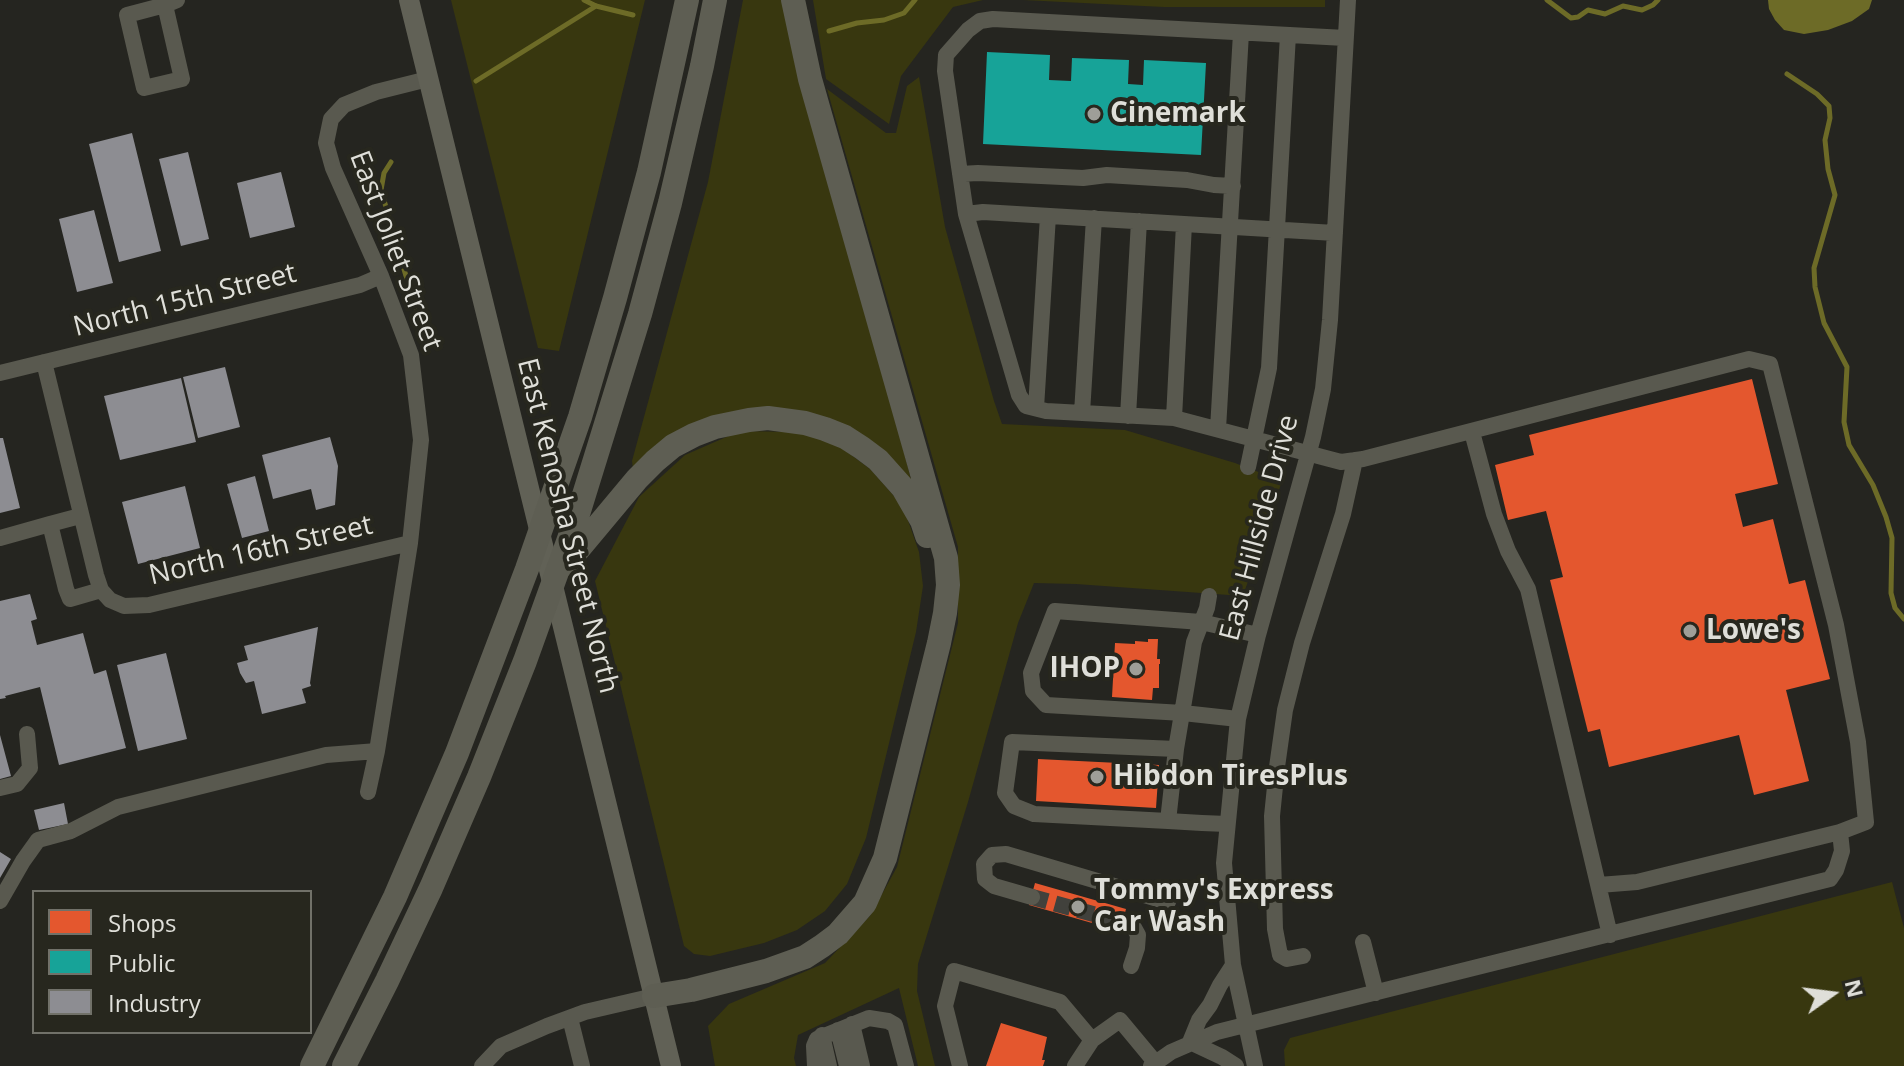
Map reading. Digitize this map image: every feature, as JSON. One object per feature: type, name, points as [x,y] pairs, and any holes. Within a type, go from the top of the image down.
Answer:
[{"type":"highway","points":[[312,1066],[395,897],[457,753],[527,569],[580,417],[615,298],[649,172],[687,0]]},
{"type":"highway","points":[[344,1066],[431,888],[479,777],[596,460],[670,203],[715,0]]},
{"type":"highway","points":[[654,996],[766,971],[805,957],[838,934],[865,903],[885,858],[945,613],[948,585],[946,558],[813,92],[793,0]]},
{"type":"highway","points":[[555,577],[637,479],[673,446],[715,427],[768,418],[825,429],[845,437],[878,460],[913,503],[931,550],[936,581],[931,628],[875,846],[853,899],[832,921],[802,944],[763,960],[688,977],[654,996]]},
{"type":"main road","name":"East Kenosha Street North","points":[[409,0],[671,1066]]},
{"type":"street","name":"East Hillside Drive","points":[[1255,1066],[1233,965],[1224,863],[1227,824],[1238,719],[1323,389],[1330,320],[1348,0]]},
{"type":"street","points":[[171,2],[182,79],[144,88],[127,15],[171,2]]},
{"type":"street","points":[[1345,38],[993,19],[980,21],[968,30],[946,55],[945,71],[966,214],[1019,395],[1026,406],[1046,411],[1174,418],[1341,462],[1472,432],[1749,359],[1770,364],[1836,625],[1858,742],[1866,822],[1840,832],[1637,882],[1599,885]]},
{"type":"street","points":[[1218,429],[1241,33]]},
{"type":"street","points":[[1248,467],[1269,368],[1288,35]]},
{"type":"street","name":"East Joliet Street","points":[[368,792],[410,543],[421,440],[411,355],[381,276],[333,168],[326,143],[331,119],[344,105],[357,98],[428,79]]},
{"type":"street","points":[[960,174],[1083,178],[1107,175],[1233,186]]},
{"type":"street","points":[[966,214],[983,212],[1335,233]]},
{"type":"street","points":[[1036,408],[1048,216]]},
{"type":"street","points":[[1082,413],[1094,218]]},
{"type":"street","points":[[1128,416],[1139,221]]},
{"type":"street","points":[[1174,418],[1184,224]]},
{"type":"street","name":"North 15th Street","points":[[0,373],[360,285],[381,276]]},
{"type":"street","points":[[44,362],[80,516],[101,590],[70,599],[50,524]]},
{"type":"street","points":[[1472,432],[1494,514],[1508,551],[1528,589],[1610,935]]},
{"type":"street","points":[[1303,956],[1287,959],[1280,955],[1275,929],[1272,816],[1277,767],[1285,710],[1302,643],[1343,514],[1355,460]]},
{"type":"street","points":[[0,538],[80,516]]},
{"type":"street","name":"North 16th Street","points":[[101,590],[110,600],[124,606],[149,605],[410,543]]},
{"type":"street","points":[[1168,821],[1176,749],[1194,642],[1209,596]]},
{"type":"street","points":[[1238,719],[1046,705],[1033,691],[1031,673],[1055,611],[1201,622],[1258,635]]},
{"type":"street","points":[[0,788],[17,784],[30,768],[27,734]]},
{"type":"street","points":[[1176,749],[1012,742],[1005,793],[1014,806],[1034,814],[1227,824]]},
{"type":"street","points":[[0,901],[38,840],[71,831],[118,807],[326,755],[377,751]]},
{"type":"street","points":[[1075,1066],[1092,1040],[1120,1020],[1153,1064],[1190,1042],[1217,1032],[1830,879],[1842,851],[1840,832]]},
{"type":"street","points":[[1032,897],[994,886],[985,879],[984,864],[992,855],[1006,854],[1168,902]]},
{"type":"street","points":[[1122,922],[1133,926],[1138,935],[1131,966]]},
{"type":"street","points":[[1363,942],[1376,993]]},
{"type":"street","points":[[1190,1042],[1199,1020],[1233,965]]},
{"type":"street","points":[[960,1066],[945,1006],[954,971],[1060,1002],[1092,1040]]},
{"type":"street","points":[[482,1066],[501,1046],[547,1026],[585,1012],[654,996]]},
{"type":"street","points":[[570,1018],[582,1066]]},
{"type":"street","points":[[818,1066],[834,1032],[873,1018],[895,1025],[906,1066]]},
{"type":"street","points":[[829,1066],[834,1032]]},
{"type":"street","points":[[834,1032],[838,1066]]},
{"type":"street","points":[[834,1032],[847,1066]]},
{"type":"street","points":[[834,1032],[855,1066]]},
{"type":"street","points":[[834,1032],[862,1066]]},
{"type":"street","points":[[1190,1042],[1236,1066]]},
{"type":"shaded area","points":[[451,0],[645,0],[559,351],[538,348]]},
{"type":"shaded area","points":[[743,0],[787,0],[912,483],[769,407],[633,469],[632,461],[708,182]]},
{"type":"shaded area","points":[[813,0],[983,0],[953,7],[901,76],[889,124],[826,79]]},
{"type":"shaded area","points":[[1023,0],[1325,0],[1325,7],[1164,7]]},
{"type":"shaded area","points":[[1768,0],[1872,0],[1869,9],[1852,21],[1828,30],[1804,34],[1784,30],[1769,9]]},
{"type":"shaded area","points":[[919,77],[945,227],[1002,424],[1125,430],[1235,463],[1282,481],[1243,596],[1034,583],[1018,623],[918,964],[917,991],[935,1066],[918,1066],[899,988],[798,1035],[794,1058],[796,1066],[715,1066],[708,1026],[729,1004],[825,963],[870,916],[897,867],[958,623],[958,547],[827,89],[886,133],[896,133],[907,86]]},
{"type":"shaded area","points":[[740,431],[795,432],[831,440],[870,469],[903,506],[919,552],[923,586],[916,632],[866,838],[847,884],[825,911],[797,930],[764,943],[710,956],[694,954],[684,946],[595,581],[639,497],[685,455]]},
{"type":"shaded area","points":[[1892,882],[1904,928],[1904,1066],[1285,1066],[1284,1050],[1290,1038]]},
{"type":"building: Shops","name":"Lowe's","points":[[1752,379],[1778,484],[1735,494],[1743,527],[1773,519],[1789,584],[1805,580],[1830,679],[1786,690],[1809,781],[1754,795],[1739,735],[1609,767],[1600,729],[1588,732],[1550,580],[1563,577],[1546,511],[1508,520],[1495,465],[1534,455],[1529,435]]},
{"type":"building: Shops","name":"IHOP","points":[[1148,639],[1158,639],[1157,659],[1160,659],[1159,688],[1153,688],[1152,700],[1112,697],[1115,643],[1135,644],[1135,641],[1148,642]]},
{"type":"building: Shops","name":"Hibdon TiresPlus","points":[[1038,759],[1159,765],[1156,808],[1036,801]]},
{"type":"building: Shops","name":"Tommy's Express Car Wash","points":[[1035,883],[1126,909],[1120,931],[1029,905]]},
{"type":"building: Shops","points":[[1001,1023],[1047,1037],[1043,1066],[986,1066]]},
{"type":"building: Public","name":"Cinemark","points":[[987,52],[1050,55],[1049,80],[1071,81],[1072,58],[1129,60],[1128,84],[1143,85],[1144,60],[1206,63],[1201,155],[983,144]]},
{"type":"building: Industry","points":[[132,133],[161,251],[119,262],[89,144]]},
{"type":"building: Industry","points":[[188,152],[209,239],[181,246],[159,159]]},
{"type":"building: Industry","points":[[281,172],[295,227],[250,238],[237,183]]},
{"type":"building: Industry","points":[[94,210],[113,283],[77,292],[59,219]]},
{"type":"building: Industry","points":[[225,367],[240,427],[198,438],[183,377]]},
{"type":"building: Industry","points":[[181,378],[196,442],[120,460],[104,396]]},
{"type":"building: Industry","points":[[330,437],[338,466],[335,505],[316,510],[311,489],[273,499],[262,455]]},
{"type":"building: Industry","points":[[0,438],[3,438],[20,508],[0,513]]},
{"type":"building: Industry","points":[[255,476],[269,531],[242,538],[227,484]]},
{"type":"building: Industry","points":[[185,486],[200,548],[138,564],[122,502]]},
{"type":"building: Industry","points":[[30,594],[37,619],[31,621],[37,645],[83,633],[94,674],[106,670],[126,748],[59,765],[40,687],[0,699],[0,601]]},
{"type":"building: Industry","points":[[318,627],[311,686],[302,689],[306,703],[262,714],[254,681],[246,683],[237,663],[248,660],[244,646]]},
{"type":"building: Industry","points":[[166,653],[187,739],[138,751],[117,665]]},
{"type":"building: Industry","points":[[0,735],[11,776],[0,779]]},
{"type":"building: Industry","points":[[64,803],[68,824],[39,830],[34,810]]},
{"type":"building: Industry","points":[[0,852],[11,859],[0,878]]},
{"type":"waterway","points":[[584,0],[633,15]]},
{"type":"waterway","points":[[829,31],[904,13],[915,0]]},
{"type":"waterway","points":[[1547,0],[1571,18],[1588,10],[1605,14],[1623,6],[1642,10],[1658,0]]},
{"type":"waterway","points":[[476,81],[596,6]]},
{"type":"waterway","points":[[1787,74],[1829,106],[1825,140],[1835,195],[1814,268],[1815,287],[1824,323],[1847,367],[1844,422],[1849,445],[1873,485],[1886,517],[1892,538],[1891,593],[1895,608],[1904,619]]},
{"type":"waterway","points":[[391,162],[384,173],[381,190],[415,307]]},
{"type":"tunnel","points":[[1032,897],[1122,922]]},
{"type":"place","name":"Cinemark","points":[[1094,114]]},
{"type":"place","name":"Lowe's","points":[[1690,631]]},
{"type":"place","name":"IHOP","points":[[1136,669]]},
{"type":"place","name":"Hibdon TiresPlus","points":[[1097,777]]},
{"type":"place","name":"Tommy's Express Car Wash","points":[[1078,907]]}]
